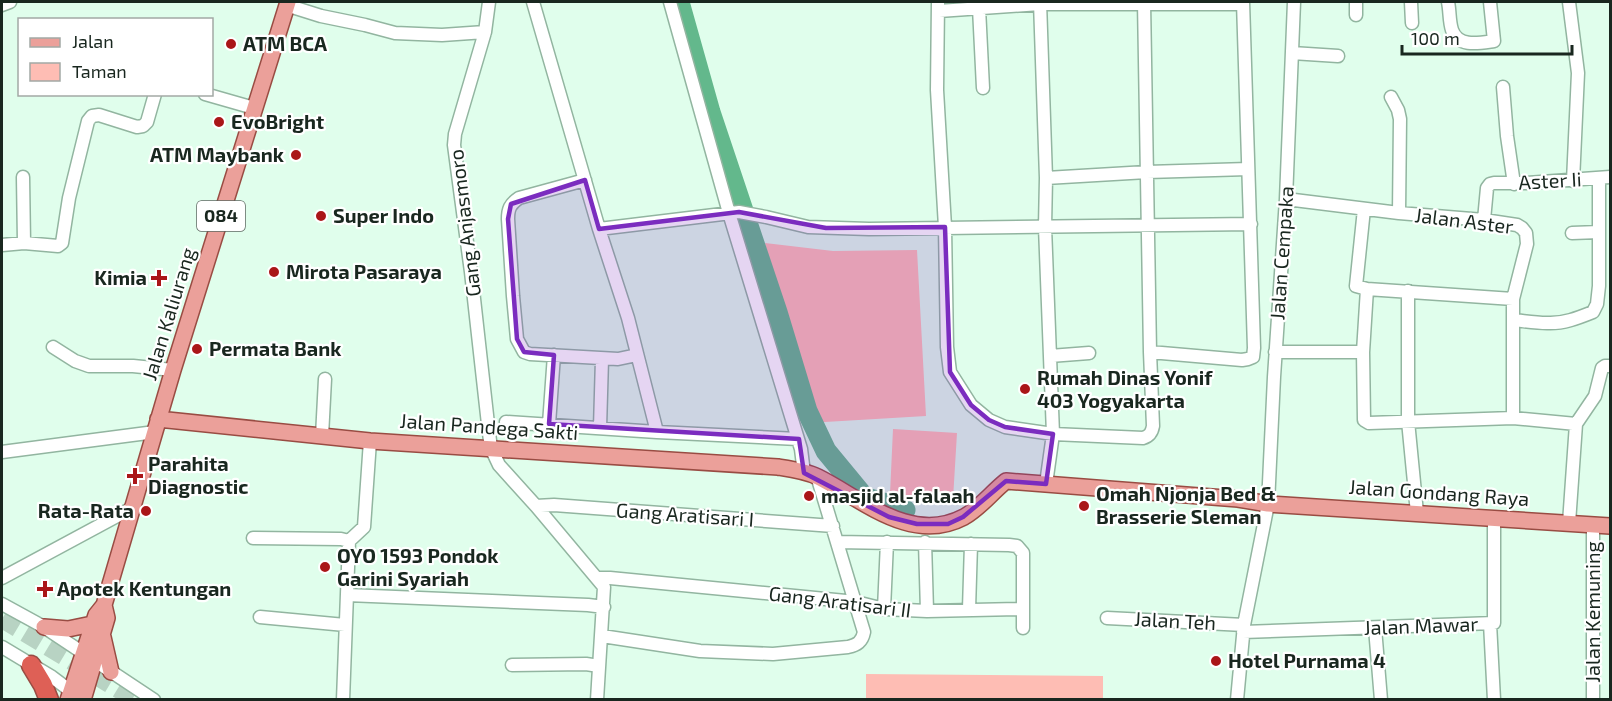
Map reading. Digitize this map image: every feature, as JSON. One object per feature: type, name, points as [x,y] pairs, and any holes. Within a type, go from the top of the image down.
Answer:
[{"type":"highway","points":[[31,665],[49,699]]},
{"type":"main road","name":"Jalan Kaliurang","points":[[76,697],[98,629],[96,615],[104,605],[173,370],[287,3]]},
{"type":"main road","name":"Jalan Pandega Sakti","points":[[157,425],[778,467],[811,474],[889,517],[930,525],[948,524],[963,517],[975,510],[1006,481],[1046,484]]},
{"type":"main road","name":"Jalan Gondang Raya","points":[[1046,484],[1238,499],[1268,504],[1606,526]]},
{"type":"main road","points":[[44,627],[98,629],[111,672]]},
{"type":"street","points":[[2,4],[10,2]]},
{"type":"street","name":"Gang Anjasmoro","points":[[489,2],[485,32],[455,134],[454,145],[491,448]]},
{"type":"street","points":[[533,2],[599,229],[619,286],[657,432]]},
{"type":"street","points":[[602,636],[700,651],[772,654],[848,647],[858,644],[863,639],[864,632],[833,526],[801,449],[734,213],[669,2]]},
{"type":"street","name":"Jalan Cempaka","points":[[1237,699],[1243,628],[1268,504],[1275,352],[1286,199],[1294,2]]},
{"type":"street","points":[[1356,2],[1356,15]]},
{"type":"street","points":[[1411,2],[1412,23]]},
{"type":"street","points":[[1448,2],[1451,29],[1457,38],[1475,44],[1494,41],[1491,2]]},
{"type":"street","points":[[1569,2],[1578,72],[1573,180]]},
{"type":"street","points":[[287,3],[321,16],[395,33],[442,35],[485,32]]},
{"type":"street","points":[[1040,3],[1053,435],[1046,484]]},
{"type":"street","points":[[1144,3],[1150,352],[1153,426],[1152,432],[1147,437],[1053,435],[1005,427],[989,420],[971,405],[954,381],[950,372],[947,347],[945,227],[937,90],[938,6],[979,8],[1040,3],[1144,3],[1243,3],[1253,357],[1242,360],[1150,352]]},
{"type":"street","points":[[979,8],[983,88]]},
{"type":"street","points":[[1292,53],[1338,56]]},
{"type":"street","points":[[1503,87],[1514,184]]},
{"type":"street","points":[[2,244],[58,246],[62,243],[69,198],[88,121],[92,116],[99,115],[137,127],[143,126],[147,122],[154,96]]},
{"type":"street","points":[[213,96],[254,108]]},
{"type":"street","points":[[1391,98],[1400,119],[1399,213]]},
{"type":"street","points":[[1046,178],[1248,169]]},
{"type":"street","points":[[23,177],[24,243]]},
{"type":"street","points":[[1513,320],[1559,323],[1593,312],[1605,286],[1603,236],[1605,178]]},
{"type":"street","name":"Aster Ii","points":[[1484,220],[1487,188],[1490,184],[1605,178]]},
{"type":"street","points":[[585,180],[519,198],[508,208],[517,339],[524,352],[530,354],[602,359],[627,358],[637,355]]},
{"type":"street","name":"Jalan Aster","points":[[1286,199],[1399,213],[1484,220],[1517,225],[1522,228],[1526,233],[1527,244],[1513,299],[1513,418]]},
{"type":"street","points":[[1364,209],[1356,286],[1367,289],[1513,299]]},
{"type":"street","points":[[599,229],[734,213],[766,217],[808,227],[868,229],[1251,224]]},
{"type":"street","points":[[1572,233],[1603,236]]},
{"type":"street","points":[[1367,289],[1363,352],[1364,420],[1369,423],[1513,418],[1576,424]]},
{"type":"street","points":[[1408,291],[1408,421],[1417,513]]},
{"type":"street","points":[[53,346],[75,361],[89,366],[133,366],[173,370]]},
{"type":"street","points":[[1275,352],[1363,352]]},
{"type":"street","points":[[1050,356],[1089,353]]},
{"type":"street","points":[[549,424],[554,355]]},
{"type":"street","points":[[600,428],[602,359]]},
{"type":"street","points":[[1569,523],[1576,424],[1594,396],[1602,368],[1611,366]]},
{"type":"street","points":[[322,436],[325,379]]},
{"type":"street","points":[[506,422],[798,439]]},
{"type":"street","points":[[2,452],[157,425]]},
{"type":"street","points":[[343,699],[349,541],[364,527],[370,441]]},
{"type":"street","points":[[491,448],[499,465],[604,587],[597,699]]},
{"type":"street","name":"Gang Aratisari I","points":[[536,506],[554,505],[833,526]]},
{"type":"street","points":[[2,578],[132,508]]},
{"type":"street","name":"Jalan Mawar","points":[[1243,628],[1375,628],[1494,623],[1494,518]]},
{"type":"street","name":"Jalan Kemuning","points":[[1593,699],[1606,526]]},
{"type":"street","points":[[253,538],[349,541]]},
{"type":"street","points":[[837,542],[925,542],[1017,546],[1023,553],[1023,628]]},
{"type":"street","points":[[884,609],[887,542]]},
{"type":"street","points":[[925,542],[927,611]]},
{"type":"street","points":[[969,609],[971,544]]},
{"type":"street","name":"Gang Aratisari II","points":[[598,578],[856,602],[884,609],[927,611],[1023,609]]},
{"type":"street","points":[[347,595],[604,607]]},
{"type":"street","points":[[2,604],[44,627],[154,699]]},
{"type":"street","points":[[260,616],[345,625]]},
{"type":"street","name":"Jalan Teh","points":[[1107,618],[1243,628]]},
{"type":"street","points":[[1490,623],[1494,699]]},
{"type":"street","points":[[1375,628],[1381,699]]},
{"type":"street","points":[[2,647],[76,697]]},
{"type":"street","points":[[512,665],[586,664],[599,666]]},
{"type":"highlighted area","points":[[585,180],[599,229],[739,212],[826,228],[945,227],[950,372],[971,405],[989,420],[1005,427],[1053,434],[1046,484],[1006,481],[963,517],[948,524],[917,524],[889,517],[804,473],[799,439],[549,424],[554,355],[524,352],[517,339],[508,219],[511,204]]},
{"type":"green space","points":[[765,243],[833,251],[917,250],[926,416],[808,423]]},
{"type":"green space","points":[[893,429],[957,433],[953,499],[890,494]]},
{"type":"green space","points":[[866,674],[1103,676],[1103,699],[866,699]]},
{"type":"waterway","points":[[679,2],[710,112],[777,312],[807,411],[826,451],[864,497],[905,510]]},
{"type":"tunnel","points":[[2,619],[136,700]]},
{"type":"place","name":"ATM BCA","points":[[231,44]]},
{"type":"place","name":"EvoBright","points":[[219,122]]},
{"type":"place","name":"ATM Maybank","points":[[296,155]]},
{"type":"place","name":"Super Indo","points":[[321,216]]},
{"type":"place","name":"Mirota Pasaraya","points":[[274,272]]},
{"type":"place","name":"Kimia","points":[[159,278]]},
{"type":"place","name":"Permata Bank","points":[[197,349]]},
{"type":"place","name":"Rumah Dinas Yonif 403 Yogyakarta","points":[[1025,389]]},
{"type":"place","name":"Parahita Diagnostic","points":[[135,476]]},
{"type":"place","name":"masjid al-falaah","points":[[809,496]]},
{"type":"place","name":"Omah Njonja Bed & Brasserie Sleman","points":[[1084,506]]},
{"type":"place","name":"Rata-Rata","points":[[146,511]]},
{"type":"place","name":"OYO 1593 Pondok Garini Syariah","points":[[325,567]]},
{"type":"place","name":"Apotek Kentungan","points":[[45,589]]},
{"type":"place","name":"Hotel Purnama 4","points":[[1216,661]]}]
